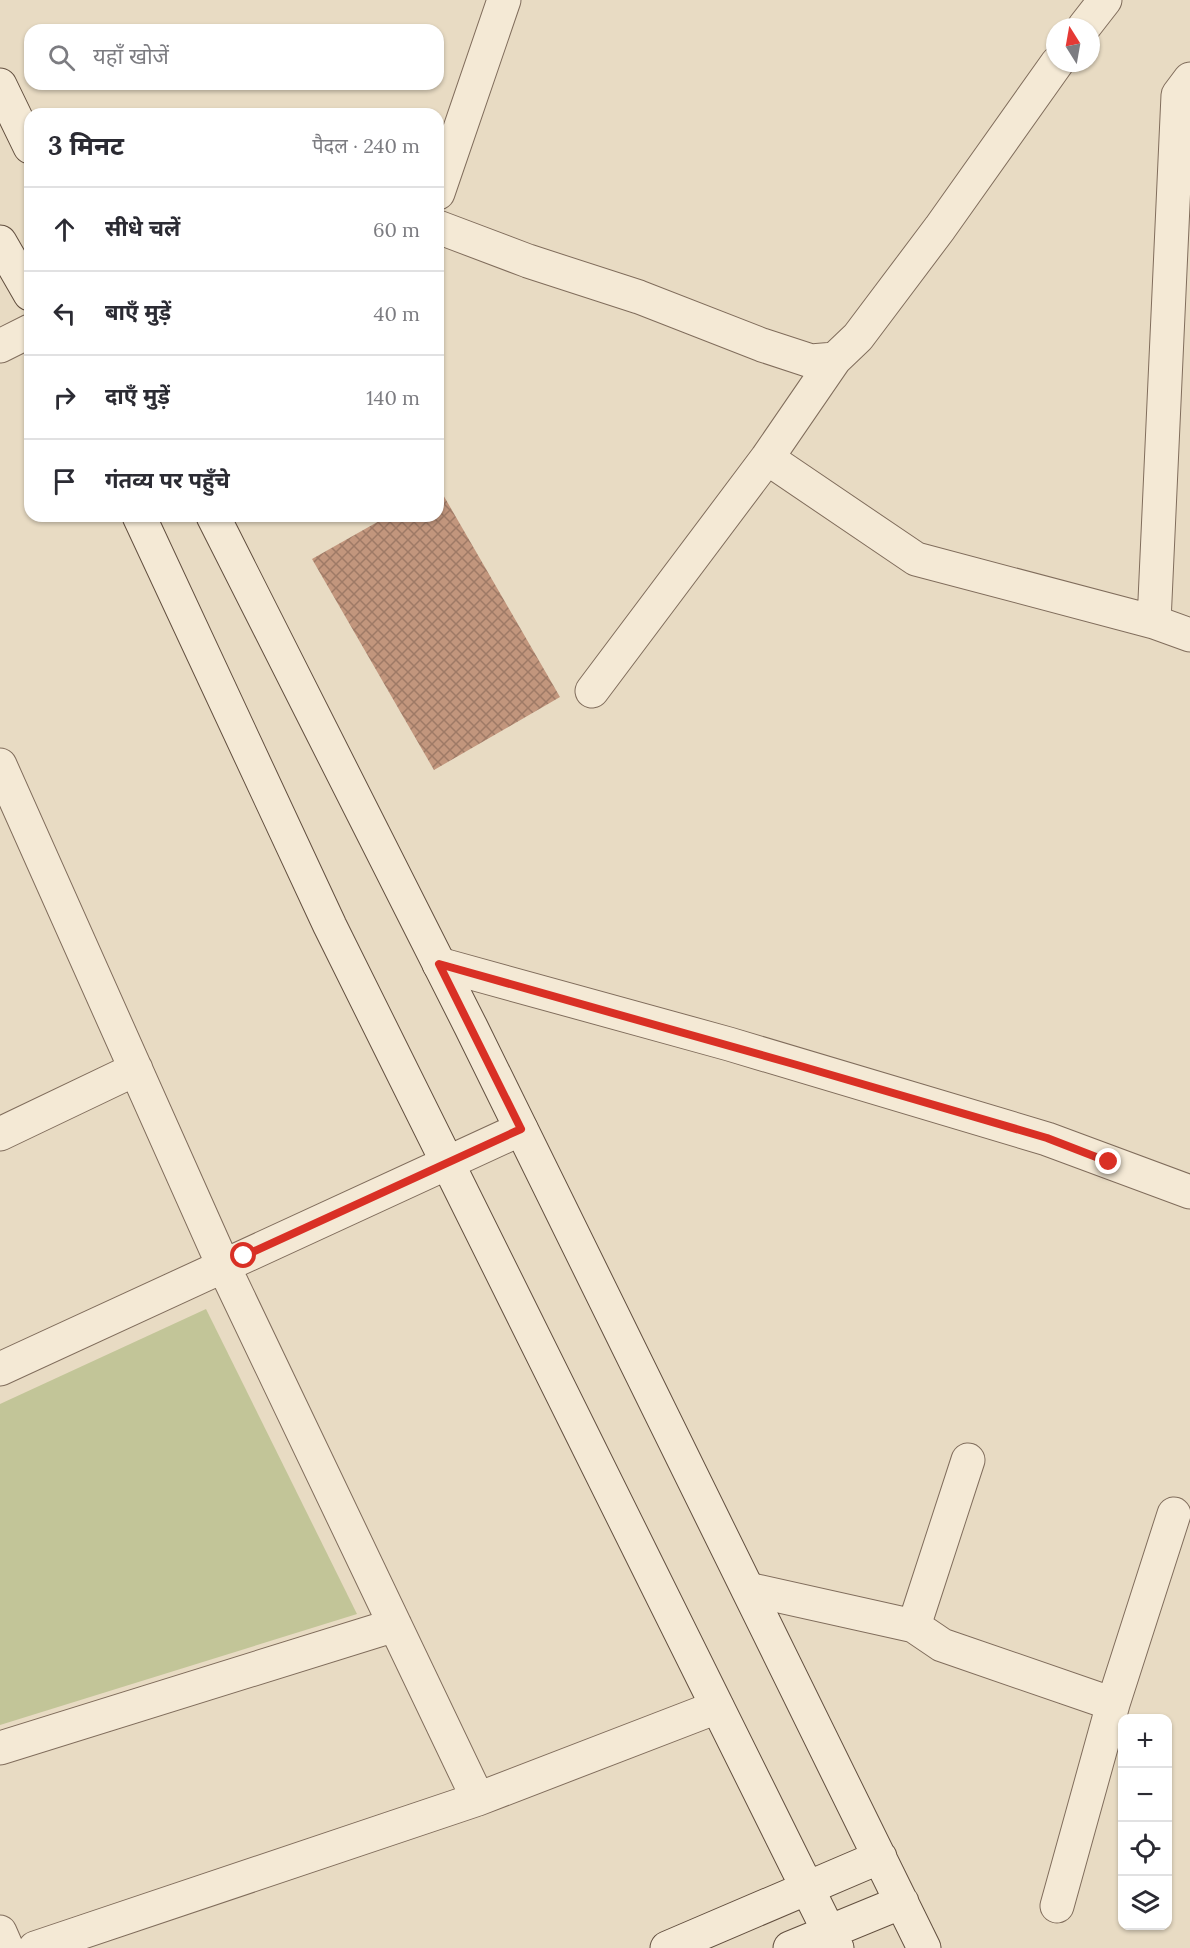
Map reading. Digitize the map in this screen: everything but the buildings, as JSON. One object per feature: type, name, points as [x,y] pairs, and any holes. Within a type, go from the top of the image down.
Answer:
[{"type":"street","points":[[444,175],[504,0]]},
{"type":"street","points":[[1091,18],[1105,0]]},
{"type":"street","points":[[592,691],[767,458],[835,359],[858,337],[933,237],[1051,72]]},
{"type":"street","points":[[1154,622],[1178,95],[1190,79]]},
{"type":"street","points":[[0,85],[24,135]]},
{"type":"street","points":[[444,229],[528,261],[639,297],[762,345],[811,361],[835,359]]},
{"type":"street","points":[[0,242],[24,284]]},
{"type":"street","points":[[0,346],[24,334]]},
{"type":"street","points":[[767,458],[916,559],[1154,622],[1190,634]]},
{"type":"street","points":[[142,522],[330,926],[833,1940]]},
{"type":"street","points":[[216,522],[521,1129],[924,1948]]},
{"type":"street","points":[[0,765],[223,1265],[478,1799]]},
{"type":"street","points":[[439,964],[729,1044],[1047,1138],[1190,1192]]},
{"type":"street","points":[[0,1134],[136,1069]]},
{"type":"street","points":[[0,1369],[521,1129]]},
{"type":"street","points":[[914,1626],[968,1460]]},
{"type":"street","points":[[1058,1906],[1113,1704],[1174,1514]]},
{"type":"street","points":[[748,1589],[914,1626],[942,1645],[1113,1704]]},
{"type":"street","points":[[0,1748],[395,1625]]},
{"type":"street","points":[[35,1948],[478,1799],[717,1707]]},
{"type":"street","points":[[667,1948],[880,1857]]},
{"type":"street","points":[[790,1948],[833,1940],[902,1902]]},
{"type":"street","points":[[0,1932],[7,1948]]},
{"type":"green space","points":[[206,1309],[357,1614],[0,1725],[0,1404]]},
{"type":"route","points":[[244,1256],[521,1129],[439,964],[729,1044],[1047,1138],[1109,1162]]}]
